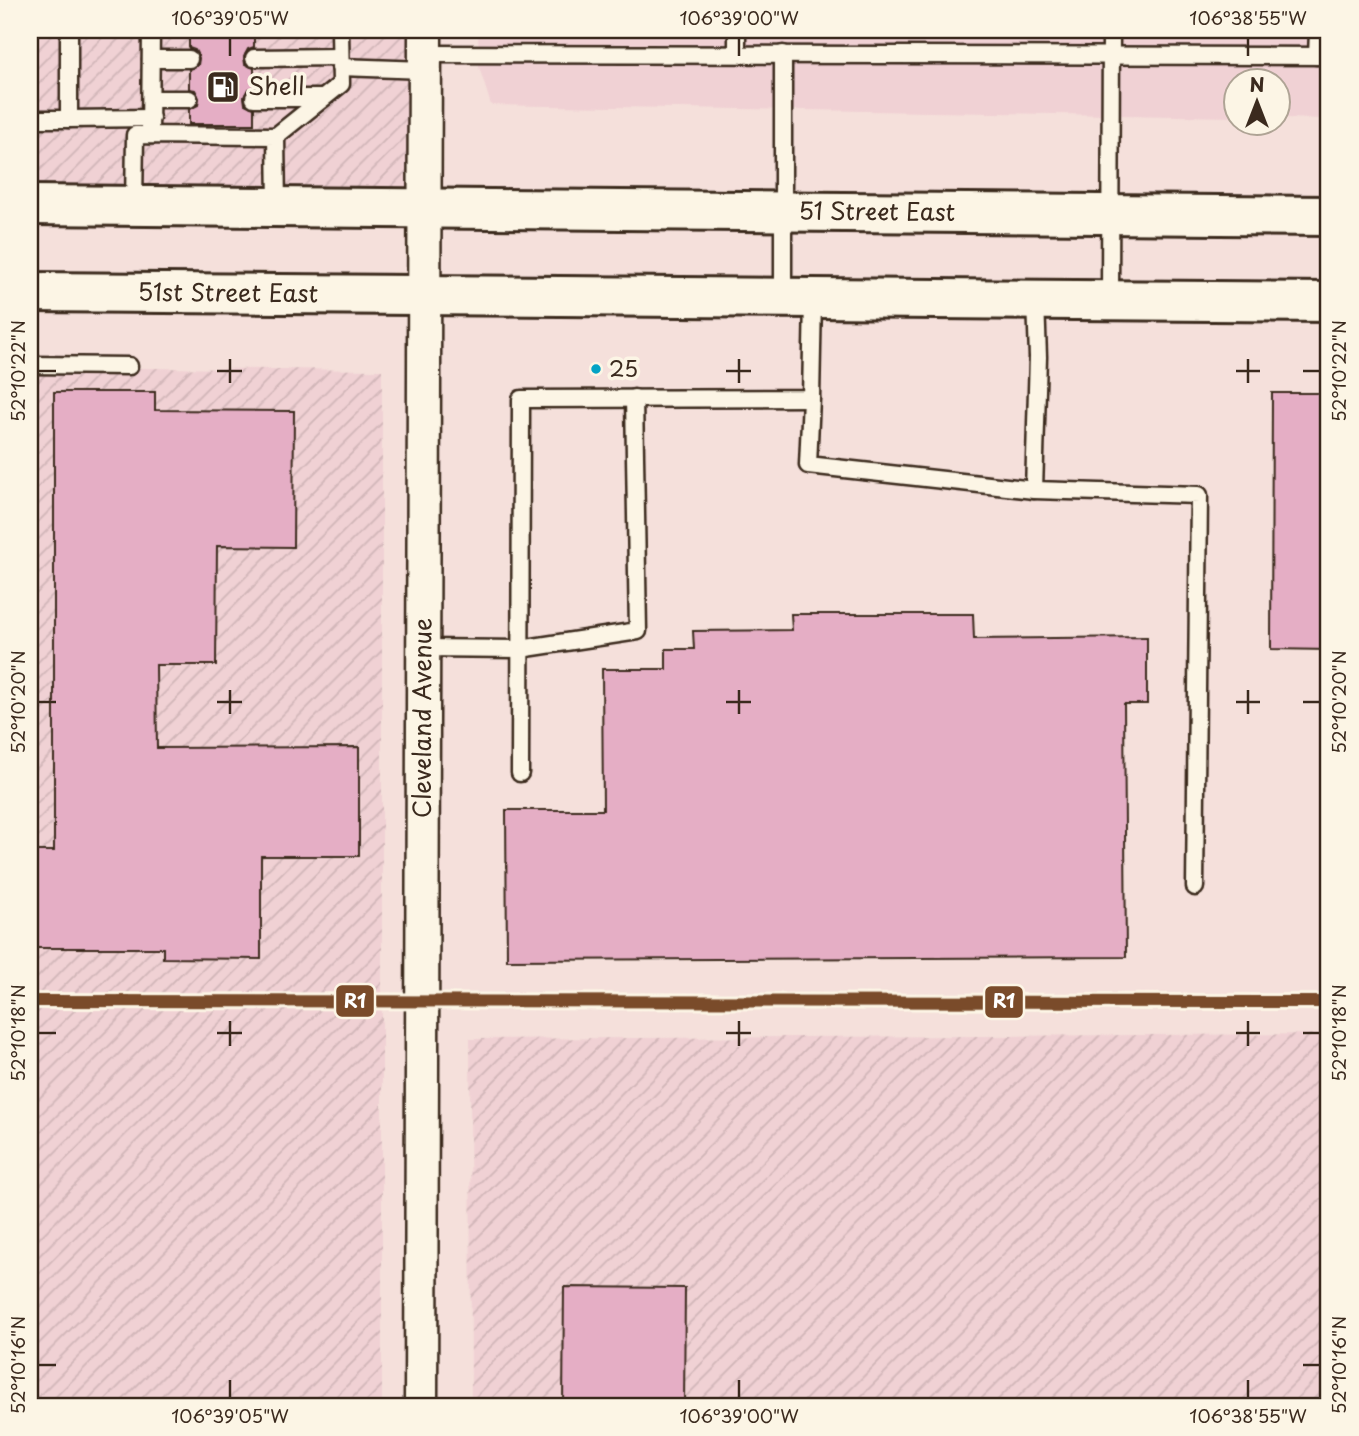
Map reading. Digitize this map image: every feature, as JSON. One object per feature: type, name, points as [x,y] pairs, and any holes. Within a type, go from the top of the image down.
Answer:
[{"type":"main road","points":[[30,205],[426,208]]},
{"type":"main road","name":"51 Street East","points":[[426,208],[1329,216]]},
{"type":"main road","name":"51st Street East","points":[[30,292],[426,296]]},
{"type":"main road","points":[[426,296],[1329,302]]},
{"type":"street","name":"Cleveland Avenue","points":[[421,1406],[425,51]]},
{"type":"lane","points":[[69,30],[69,119]]},
{"type":"lane","points":[[150,135],[151,30]]},
{"type":"lane","points":[[134,206],[135,135],[276,136],[341,84],[340,30]]},
{"type":"lane","points":[[737,30],[737,54]]},
{"type":"lane","points":[[1110,301],[1111,30]]},
{"type":"lane","points":[[254,58],[340,62],[425,51],[1323,56],[1318,30]]},
{"type":"lane","points":[[783,54],[783,211],[811,398],[808,464],[1034,490],[1199,495],[1195,887]]},
{"type":"lane","points":[[151,59],[189,59]]},
{"type":"lane","points":[[254,99],[323,98]]},
{"type":"lane","points":[[151,99],[189,99]]},
{"type":"lane","points":[[30,119],[151,118]]},
{"type":"lane","points":[[276,136],[277,207]]},
{"type":"lane","points":[[1034,490],[1038,357],[1036,301]]},
{"type":"lane","points":[[30,365],[129,366]]},
{"type":"lane","points":[[424,648],[520,649],[638,631],[634,398]]},
{"type":"lane","points":[[520,773],[521,399],[811,398]]},
{"type":"shaded area","points":[[30,30],[425,30],[426,208],[30,205]]},
{"type":"shaded area","points":[[478,30],[1329,30],[1329,119],[1292,118],[1292,66],[1222,66],[1222,117],[491,105],[479,67]]},
{"type":"shaded area","points":[[30,367],[382,370],[382,1406],[30,1406]]},
{"type":"shaded area","points":[[1329,1034],[1329,1406],[471,1406],[470,1039]]},
{"type":"building","points":[[189,30],[254,30],[254,47],[248,49],[244,57],[245,64],[254,68],[254,88],[248,89],[244,97],[245,104],[254,108],[254,124],[189,124],[189,109],[198,105],[199,98],[195,90],[189,89],[189,69],[198,65],[199,58],[195,50],[189,48]]},
{"type":"building","points":[[54,392],[155,392],[155,410],[294,411],[293,547],[217,546],[216,665],[156,665],[157,748],[359,747],[359,856],[261,856],[261,959],[163,958],[163,948],[30,948],[30,851],[54,851]]},
{"type":"building","points":[[1272,393],[1329,393],[1329,650],[1271,649]]},
{"type":"building","points":[[791,614],[973,614],[974,639],[1147,637],[1147,704],[1124,704],[1126,957],[507,960],[506,810],[603,810],[602,669],[666,669],[666,649],[694,649],[693,631],[792,630]]},
{"type":"building","points":[[564,1287],[685,1288],[684,1406],[563,1406]]},
{"type":"transit line","name":"R1","points":[[30,1001],[1329,1002]]},
{"type":"place","name":"Shell","points":[[223,87]]},
{"type":"place","name":"25","points":[[596,369]]}]
